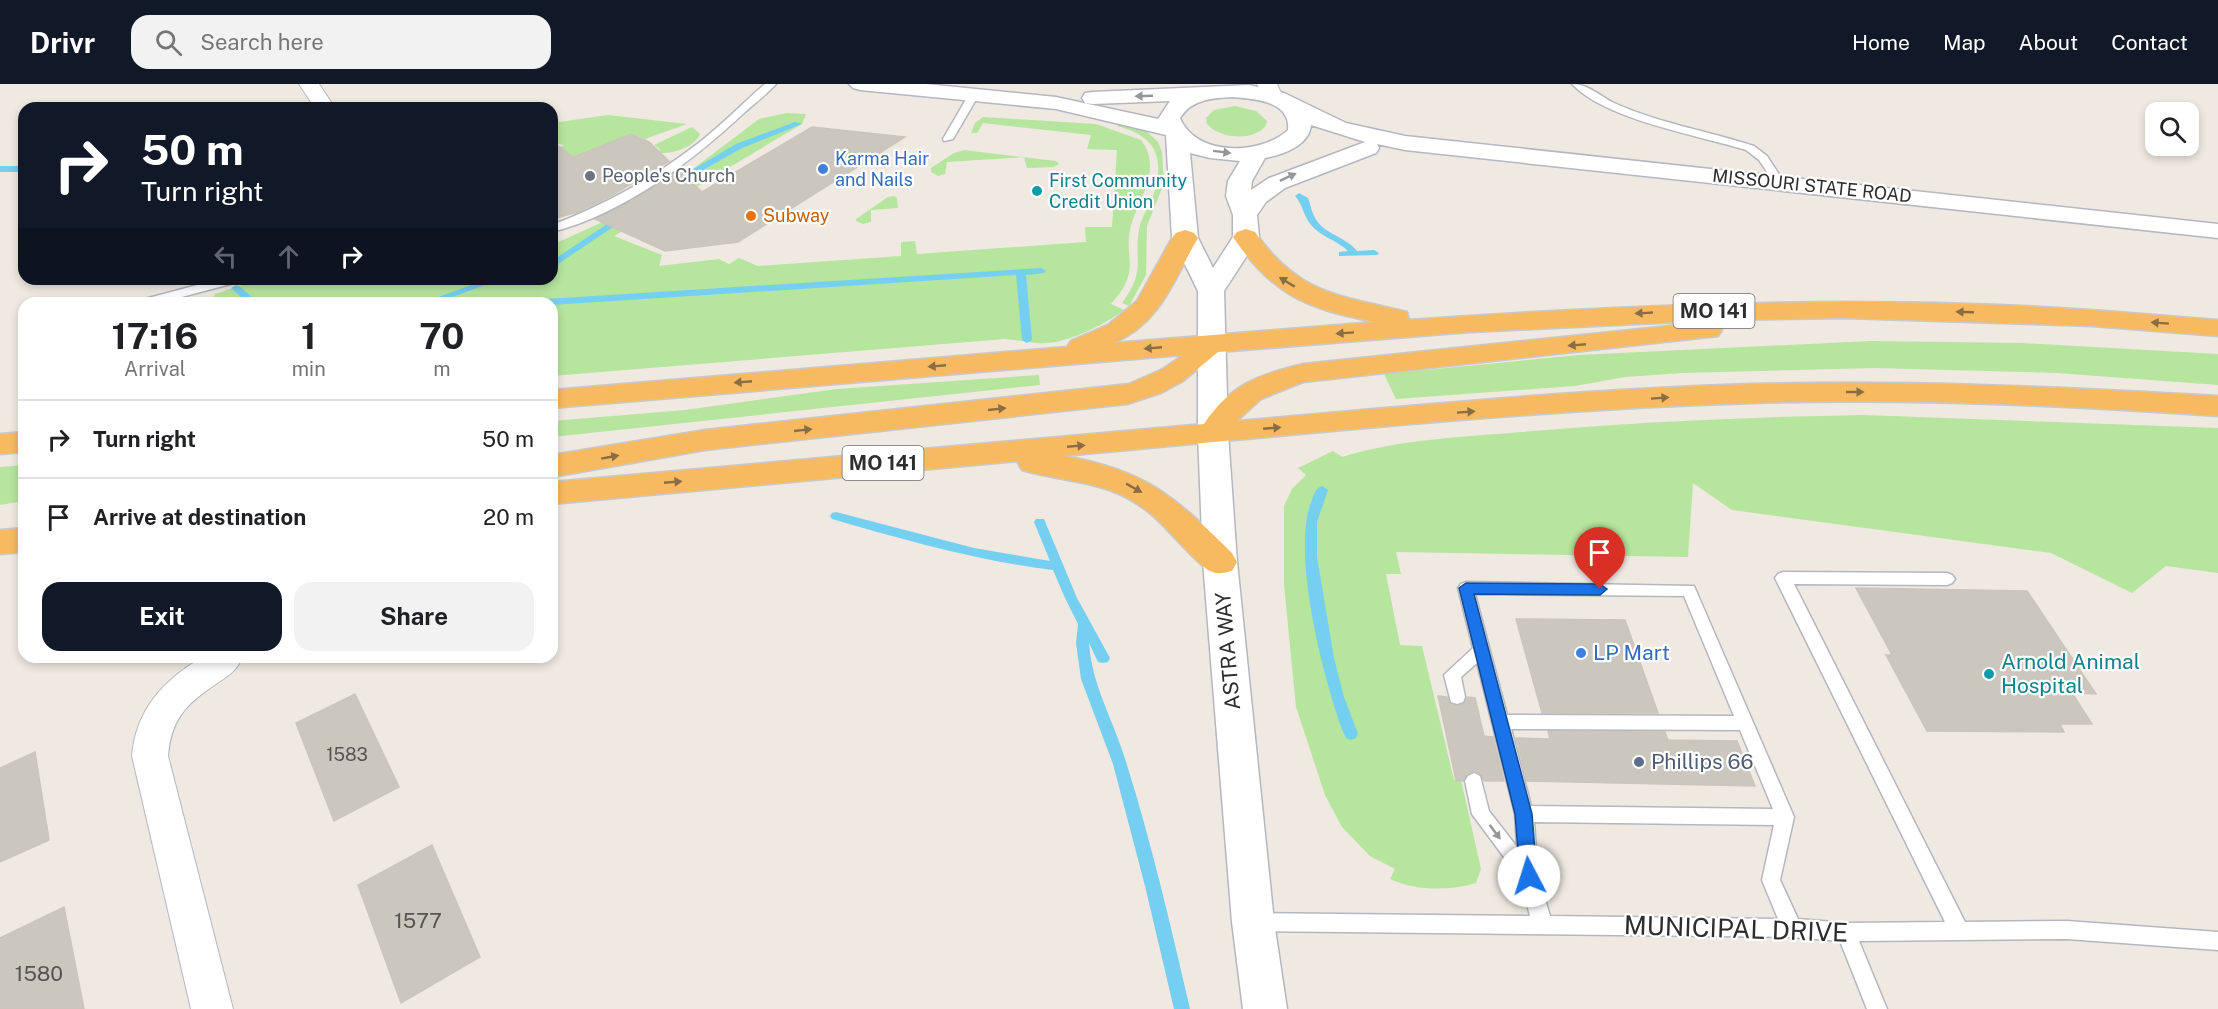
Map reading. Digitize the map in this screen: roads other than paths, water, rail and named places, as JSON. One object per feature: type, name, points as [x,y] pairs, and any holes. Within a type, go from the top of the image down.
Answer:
[{"type":"highway","points":[[1245,226],[1256,255],[1271,272],[1318,299],[1366,313],[1443,325]]},
{"type":"highway","points":[[1054,356],[1093,343],[1138,316],[1149,305],[1158,284],[1185,238]]},
{"type":"highway","points":[[1213,433],[1228,410],[1245,394],[1268,382],[1303,373],[1885,309]]},
{"type":"highway","name":"MO 141","points":[[558,398],[1443,325],[1659,312],[1885,309],[2074,316],[2218,328]]},
{"type":"highway","points":[[558,465],[705,440],[1127,395],[1157,385],[1178,373],[1211,344]]},
{"type":"highway","name":"MO 141","points":[[558,492],[1546,405],[1812,392],[2040,396],[2218,406]]},
{"type":"highway","points":[[0,444],[18,442]]},
{"type":"highway","points":[[975,455],[1078,468],[1129,485],[1172,516],[1220,562]]},
{"type":"highway","points":[[0,542],[18,540]]},
{"type":"street","points":[[309,84],[322,102]]},
{"type":"street","points":[[860,84],[1056,103],[1174,131]]},
{"type":"street","points":[[1056,103],[1096,97],[1212,89]]},
{"type":"street","points":[[1174,131],[1169,118],[1172,110],[1179,103],[1212,89]]},
{"type":"street","name":"MISSOURI STATE ROAD","points":[[1212,89],[1242,90],[1277,96],[1344,130],[1406,144],[1779,182],[2218,231]]},
{"type":"street","points":[[1245,226],[1238,196],[1240,181],[1263,151],[1288,143],[1299,132],[1300,119],[1277,96]]},
{"type":"street","name":"MISSOURI STATE ROAD","points":[[1174,131],[1193,145],[1217,152],[1368,148],[1406,144]]},
{"type":"street","name":"ASTRA WAY","points":[[1174,131],[1185,238],[1211,291],[1213,433],[1220,562],[1252,922],[1265,1009]]},
{"type":"street","points":[[1211,291],[1245,226],[1257,197],[1277,183],[1368,148]]},
{"type":"street","points":[[212,1009],[150,756],[150,738],[157,717],[180,690],[198,676],[221,663]]},
{"type":"lane","points":[[558,226],[609,205],[705,144],[771,84]]},
{"type":"lane","points":[[1577,84],[1603,100],[1636,114],[1750,148],[1763,158],[1779,182]]},
{"type":"lane","points":[[948,139],[973,96]]},
{"type":"lane","points":[[167,297],[212,285]]},
{"type":"lane","points":[[1947,579],[1783,578],[1959,929]]},
{"type":"lane","points":[[1542,924],[1529,876],[1524,814],[1466,588],[1689,590],[1785,817],[1772,880],[1792,928]]},
{"type":"lane","points":[[1456,697],[1452,675],[1482,650]]},
{"type":"lane","points":[[1500,722],[1745,723]]},
{"type":"lane","points":[[1474,781],[1481,814],[1529,876]]},
{"type":"lane","points":[[1524,814],[1785,817]]},
{"type":"lane","name":"MUNICIPAL DRIVE","points":[[1252,922],[1792,928],[1846,932],[1959,929],[2067,930],[2218,941]]},
{"type":"lane","points":[[1846,932],[1877,1009]]},
{"type":"waterway","points":[[672,184],[739,146],[798,124]]},
{"type":"waterway","points":[[0,169],[18,169]]},
{"type":"waterway","points":[[1299,196],[1305,200],[1314,223],[1327,234],[1348,246],[1354,253]]},
{"type":"waterway","points":[[558,261],[622,217]]},
{"type":"waterway","points":[[1342,254],[1374,253]]},
{"type":"waterway","points":[[558,301],[1041,271]]},
{"type":"waterway","points":[[1021,273],[1027,340]]},
{"type":"waterway","points":[[444,297],[480,285]]},
{"type":"waterway","points":[[236,288],[247,297]]},
{"type":"waterway","points":[[1322,490],[1311,522],[1311,557],[1327,658],[1337,697],[1351,734]]},
{"type":"waterway","points":[[836,516],[974,552],[1058,566]]},
{"type":"waterway","points":[[1040,522],[1058,566]]},
{"type":"waterway","points":[[1058,566],[1071,598],[1103,658]]},
{"type":"waterway","points":[[1084,625],[1082,643],[1088,679],[1120,764],[1182,1009]]},
{"type":"place","name":"Karma Hair and Nails","points":[[823,169]]},
{"type":"place","name":"People's Church","points":[[590,176]]},
{"type":"place","name":"First Community Credit Union","points":[[1037,191]]},
{"type":"place","name":"Subway","points":[[751,216]]},
{"type":"place","name":"LP Mart","points":[[1581,653]]},
{"type":"place","name":"Arnold Animal Hospital","points":[[1989,674]]},
{"type":"place","name":"Phillips 66","points":[[1639,762]]}]
